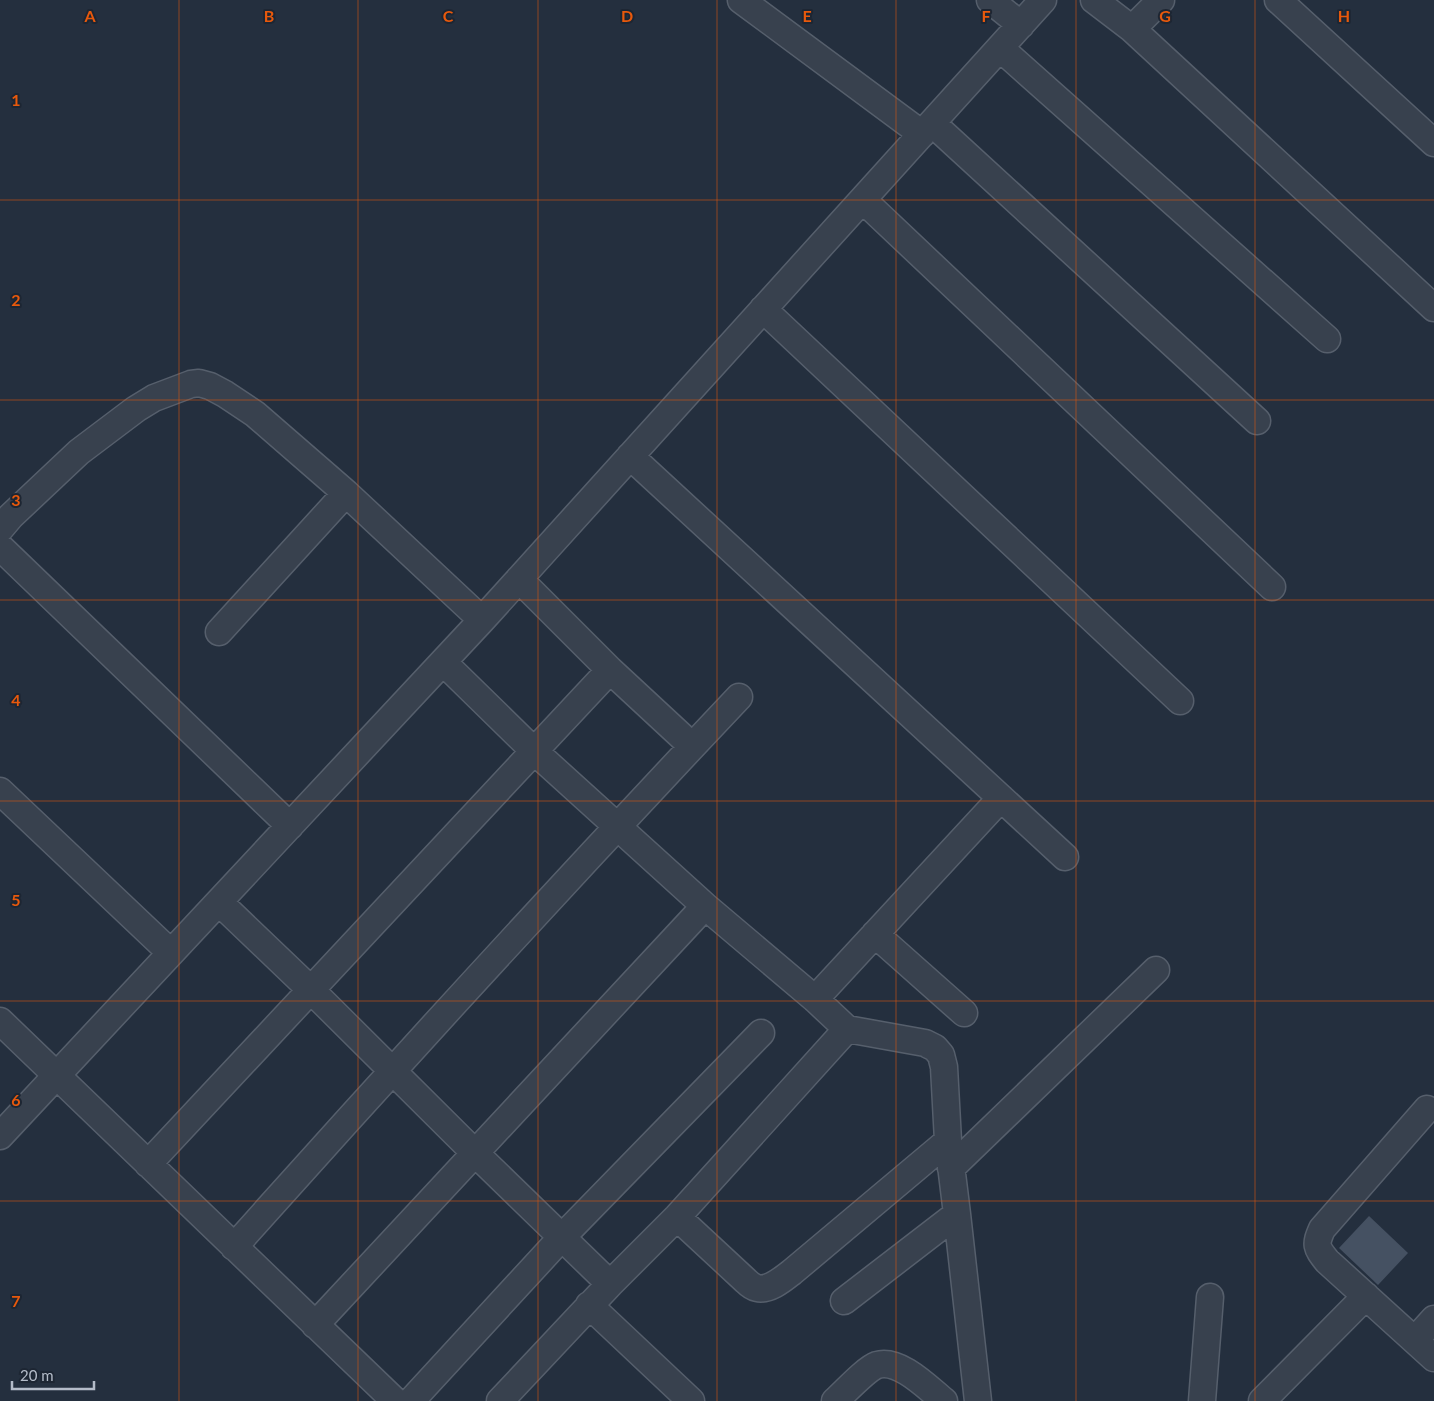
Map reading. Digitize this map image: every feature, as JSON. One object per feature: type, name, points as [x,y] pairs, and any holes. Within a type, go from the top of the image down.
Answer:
[{"type":"street","points":[[741,0],[927,129],[1257,422]]},
{"type":"street","points":[[990,0],[1021,25]]},
{"type":"street","points":[[0,1136],[520,579],[1043,0]]},
{"type":"street","points":[[1094,0],[1132,30],[1434,308]]},
{"type":"street","points":[[1132,30],[1162,0]]},
{"type":"street","points":[[1278,0],[1431,135]]},
{"type":"street","points":[[1000,48],[1327,339]]},
{"type":"street","points":[[863,200],[1272,587]]},
{"type":"street","points":[[763,309],[1180,701]]},
{"type":"street","points":[[0,529],[11,516],[79,452],[136,410],[154,398],[191,384],[199,383],[210,386],[236,400],[255,414],[346,493],[482,620]]},
{"type":"street","points":[[630,456],[1065,857]]},
{"type":"street","points":[[218,632],[346,493]]},
{"type":"street","points":[[0,547],[290,826]]},
{"type":"street","points":[[520,579],[610,670],[692,746]]},
{"type":"street","points":[[443,662],[534,751],[616,826],[847,1029],[924,1043],[935,1048],[940,1055],[944,1067],[948,1141],[978,1401]]},
{"type":"street","points":[[148,1164],[610,670]]},
{"type":"street","points":[[234,1247],[392,1070],[616,826],[739,697]]},
{"type":"street","points":[[0,791],[171,953]]},
{"type":"street","points":[[815,999],[1001,798]]},
{"type":"street","points":[[219,902],[610,1284]]},
{"type":"street","points":[[315,1325],[705,906]]},
{"type":"street","points":[[875,934],[964,1014]]},
{"type":"street","points":[[951,1168],[1156,970]]},
{"type":"street","points":[[0,1021],[395,1401]]},
{"type":"street","points":[[500,1401],[610,1284],[677,1217],[847,1029]]},
{"type":"street","points":[[411,1401],[562,1237],[761,1033]]},
{"type":"street","points":[[1427,1109],[1322,1229],[1317,1241],[1318,1250],[1327,1261],[1434,1358]]},
{"type":"street","points":[[677,1217],[751,1285],[757,1288],[764,1288],[792,1272],[948,1141]]},
{"type":"street","points":[[844,1302],[957,1214]]},
{"type":"street","points":[[1262,1401],[1366,1296]]},
{"type":"street","points":[[1202,1401],[1210,1297]]},
{"type":"street","points":[[590,1305],[690,1401]]},
{"type":"street","points":[[1415,1340],[1434,1319]]},
{"type":"street","points":[[835,1401],[872,1369],[877,1366],[890,1364],[905,1370],[944,1401]]},
{"type":"building","points":[[1369,1216],[1408,1253],[1378,1285],[1339,1248]]}]
